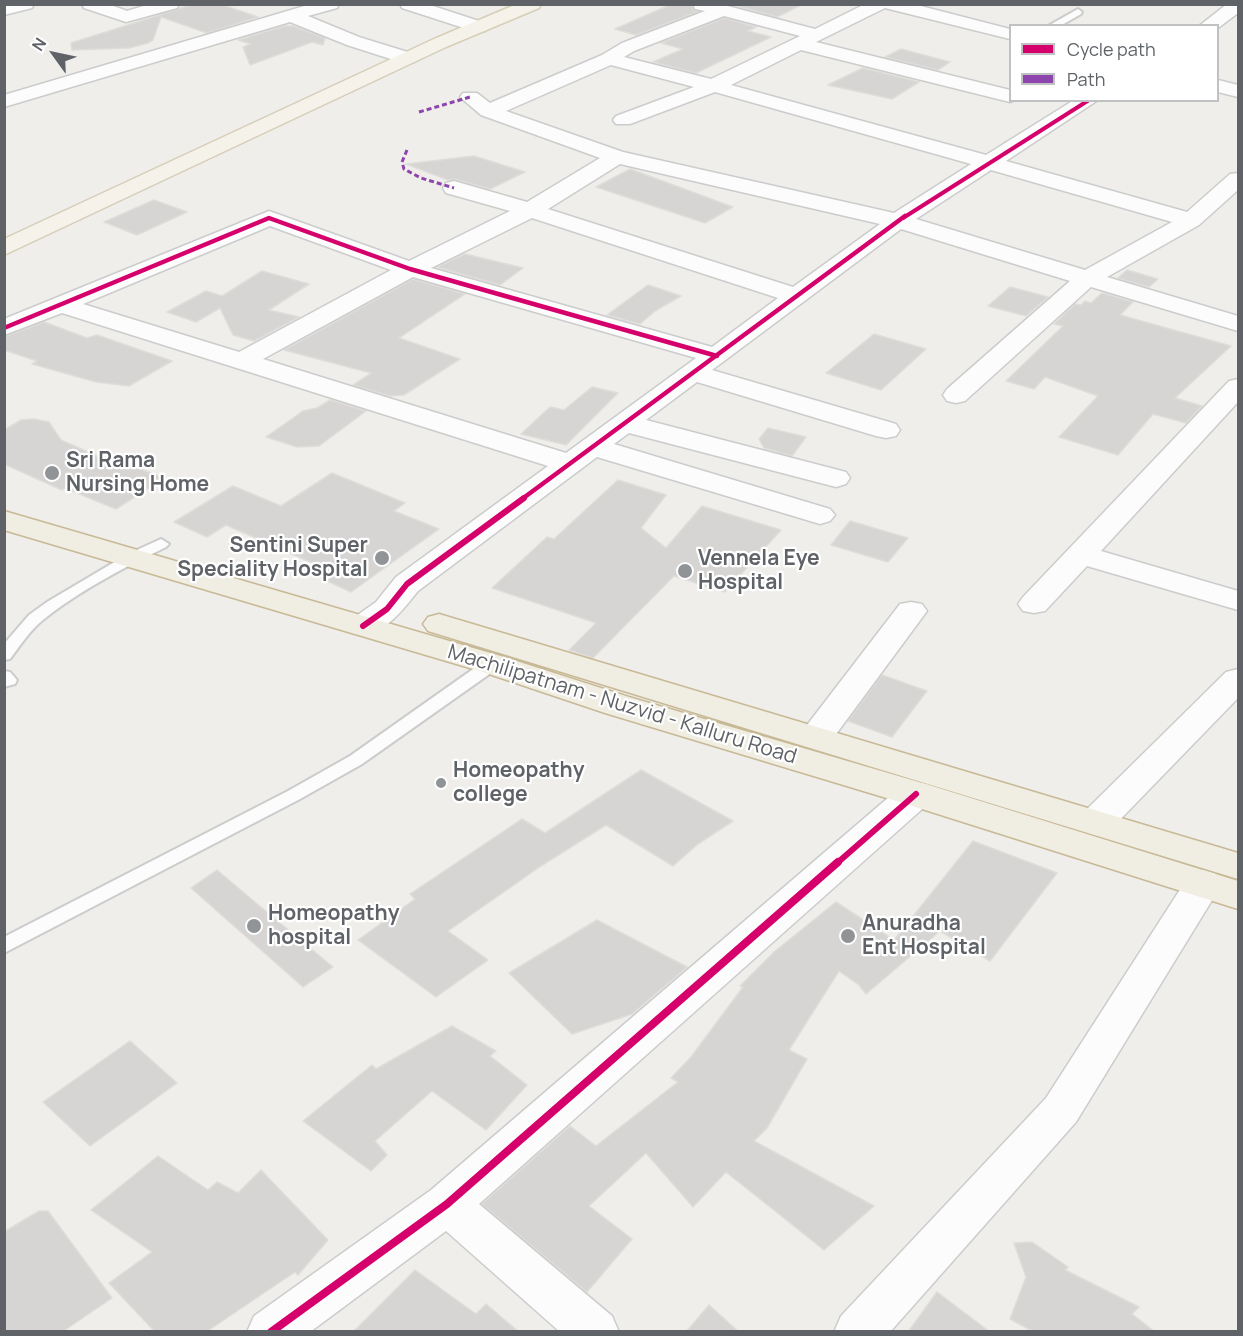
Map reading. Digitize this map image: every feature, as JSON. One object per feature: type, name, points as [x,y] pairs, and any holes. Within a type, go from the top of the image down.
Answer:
[{"type":"highway","name":"Machilipatnam - Nuzvid - Kalluru Road","points":[[4,498],[147,550],[375,617],[816,737],[1096,821],[1227,882]]},
{"type":"highway","name":"Machilipatnam - Nuzvid - Kalluru Road","points":[[4,519],[147,550]]},
{"type":"highway","name":"Machilipatnam - Nuzvid - Kalluru Road","points":[[375,617],[492,664],[617,705],[916,794],[1227,882]]},
{"type":"main road","points":[[7,245],[407,58],[533,4]]},
{"type":"street","points":[[4,10],[26,4]]},
{"type":"street","points":[[90,4],[126,17],[171,4]]},
{"type":"street","points":[[4,101],[331,4]]},
{"type":"street","points":[[408,4],[479,27]]},
{"type":"street","points":[[699,4],[817,35]]},
{"type":"street","points":[[623,120],[713,86],[880,4]]},
{"type":"street","points":[[890,4],[1009,34]]},
{"type":"street","points":[[1211,24],[1239,5]]},
{"type":"street","points":[[488,111],[609,58],[628,47],[722,11]]},
{"type":"street","points":[[292,16],[353,41],[407,58]]},
{"type":"street","points":[[800,44],[1009,96]]},
{"type":"street","points":[[609,58],[1191,220]]},
{"type":"street","points":[[1219,86],[1239,91]]},
{"type":"street","points":[[470,97],[488,111],[617,158],[898,221],[1239,324]]},
{"type":"street","points":[[375,617],[407,584],[571,464],[592,446],[898,221],[989,162],[1069,106]]},
{"type":"street","points":[[4,115],[12,119],[4,121]]},
{"type":"street","points":[[243,360],[410,269],[530,210],[617,158]]},
{"type":"street","points":[[956,395],[1086,279],[1191,220],[1239,179]]},
{"type":"street","points":[[454,188],[530,210],[797,296]]},
{"type":"street","points":[[4,328],[269,218],[410,269],[717,356]]},
{"type":"street","points":[[59,304],[571,464]]},
{"type":"street","points":[[693,373],[886,430]]},
{"type":"street","points":[[1034,604],[1239,387]]},
{"type":"street","points":[[624,423],[836,478]]},
{"type":"street","points":[[592,446],[820,515]]},
{"type":"street","points":[[1081,555],[1239,601]]},
{"type":"street","points":[[816,737],[911,611]]},
{"type":"street","points":[[1096,821],[1239,679]]},
{"type":"street","points":[[271,1332],[447,1204],[916,794]]},
{"type":"street","points":[[858,1332],[1061,1110],[1227,882]]},
{"type":"street","points":[[447,1204],[595,1332]]},
{"type":"lane","points":[[1056,24],[1078,12]]},
{"type":"lane","points":[[4,655],[35,618],[147,550]]},
{"type":"lane","points":[[4,946],[294,795],[356,760],[492,664]]},
{"type":"lane","points":[[4,676],[9,680],[4,682]]},
{"type":"building","points":[[194,4],[220,4],[258,17],[207,33],[161,17],[153,40],[148,43],[129,48],[72,50],[71,43]]},
{"type":"building","points":[[672,4],[691,4],[693,10],[697,12],[636,35],[615,29]]},
{"type":"building","points":[[731,4],[803,4],[777,17]]},
{"type":"building","points":[[724,18],[756,27],[748,31],[771,37],[696,73],[653,62],[683,49],[661,43]]},
{"type":"building","points":[[284,26],[293,26],[325,38],[323,45],[312,42],[250,65],[243,47],[251,44],[238,40]]},
{"type":"building","points":[[901,49],[950,62],[938,70],[885,57]]},
{"type":"building","points":[[863,68],[919,82],[892,99],[828,85]]},
{"type":"building","points":[[474,156],[525,172],[490,189],[455,179],[448,180],[406,164]]},
{"type":"building","points":[[630,169],[733,207],[705,223],[596,187]]},
{"type":"building","points":[[154,200],[187,212],[137,235],[104,222]]},
{"type":"building","points":[[465,254],[523,268],[500,285],[437,267]]},
{"type":"building","points":[[1127,270],[1158,279],[1149,287],[1118,278]]},
{"type":"building","points":[[262,271],[309,284],[269,310],[299,317],[254,341],[233,335],[220,308],[196,322],[167,312],[206,291],[222,296]]},
{"type":"building","points":[[413,279],[465,294],[399,338],[460,359],[404,395],[390,396],[353,385],[371,373],[284,350]]},
{"type":"building","points":[[648,285],[681,296],[655,311],[640,324],[607,315]]},
{"type":"building","points":[[1010,287],[1048,297],[1026,316],[988,306]]},
{"type":"building","points":[[1102,293],[1133,302],[1120,315],[1231,346],[1175,398],[1202,406],[1186,423],[1153,414],[1118,455],[1059,437],[1098,396],[1045,377],[1034,389],[1006,381],[1063,326],[1054,324],[1075,304],[1081,305],[1085,301],[1091,303]]},
{"type":"building","points":[[44,322],[87,338],[97,335],[172,361],[129,386],[96,382],[32,364],[37,361],[4,350],[4,337]]},
{"type":"building","points":[[874,334],[926,349],[881,390],[826,373]]},
{"type":"building","points":[[592,387],[618,393],[566,445],[521,434],[550,407],[564,410]]},
{"type":"building","points":[[330,400],[366,411],[319,446],[297,447],[266,437],[303,411],[317,408]]},
{"type":"building","points":[[34,419],[49,422],[61,440],[124,468],[130,465],[164,478],[116,509],[65,488],[62,490],[4,464],[4,430],[21,420]]},
{"type":"building","points":[[768,428],[806,437],[792,456],[764,448],[759,439]]},
{"type":"building","points":[[332,473],[405,503],[394,511],[439,529],[351,592],[325,580],[335,573],[226,525],[207,537],[174,522],[233,486],[281,506]]},
{"type":"building","points":[[618,480],[666,495],[641,528],[666,548],[702,506],[781,530],[725,592],[674,576],[593,658],[569,650],[596,623],[492,588],[547,537],[554,539]]},
{"type":"building","points":[[850,521],[908,538],[888,562],[831,545]]},
{"type":"building","points":[[882,675],[927,691],[892,737],[848,721]]},
{"type":"building","points":[[641,770],[733,821],[698,844],[673,866],[606,825],[541,866],[448,931],[488,960],[436,997],[358,940],[415,899],[410,894],[522,819],[545,833]]},
{"type":"building","points":[[973,841],[1057,873],[990,961],[940,931],[866,994],[859,985],[839,971],[789,1050],[807,1059],[767,1128],[754,1141],[874,1206],[824,1250],[726,1172],[693,1207],[646,1153],[589,1206],[632,1239],[587,1292],[482,1204],[570,1126],[596,1146],[678,1082],[671,1078],[691,1057],[743,987],[740,986],[774,952],[836,902],[894,940]]},
{"type":"building","name":"Homeopathy hospital","points":[[217,870],[333,967],[303,987],[191,888]]},
{"type":"building","points":[[597,920],[687,967],[632,1014],[572,1034],[509,973]]},
{"type":"building","points":[[452,1026],[496,1051],[490,1056],[527,1085],[486,1130],[432,1091],[375,1141],[387,1155],[371,1171],[303,1121],[372,1065],[376,1069]]},
{"type":"building","points":[[130,1041],[177,1083],[90,1146],[43,1102]]},
{"type":"building","points":[[158,1156],[208,1190],[217,1182],[238,1193],[261,1170],[328,1240],[298,1275],[295,1272],[206,1332],[155,1332],[109,1283],[152,1252],[91,1210]]},
{"type":"building","points":[[39,1211],[48,1211],[112,1298],[62,1332],[4,1332],[4,1232]]},
{"type":"building","points":[[1032,1242],[1068,1267],[1065,1270],[1139,1307],[1132,1314],[1155,1332],[1034,1332],[1010,1319],[1026,1277],[1014,1243]]},
{"type":"building","points":[[415,1270],[476,1314],[486,1304],[519,1332],[353,1332]]},
{"type":"building","points":[[937,1292],[990,1332],[908,1332]]},
{"type":"building","points":[[709,1305],[739,1332],[686,1332]]},
{"type":"marked path","points":[[419,112],[470,97]]},
{"type":"marked path","points":[[407,150],[402,162],[404,169],[421,178],[454,188]]},
{"type":"cycle path","points":[[363,626],[387,609],[407,584],[898,221],[1086,102]]},
{"type":"cycle path","points":[[4,328],[269,218],[410,269],[717,356]]},
{"type":"cycle path","points":[[271,1332],[447,1204],[916,794]]},
{"type":"place","name":"Sri Rama Nursing Home","points":[[52,473]]},
{"type":"place","name":"Sentini Super Speciality Hospital","points":[[382,558]]},
{"type":"place","name":"Vennela Eye Hospital","points":[[685,571]]},
{"type":"place","name":"Homeopathy college","points":[[441,783]]},
{"type":"place","name":"Homeopathy hospital","points":[[254,926]]},
{"type":"place","name":"Anuradha Ent Hospital","points":[[848,936]]}]
